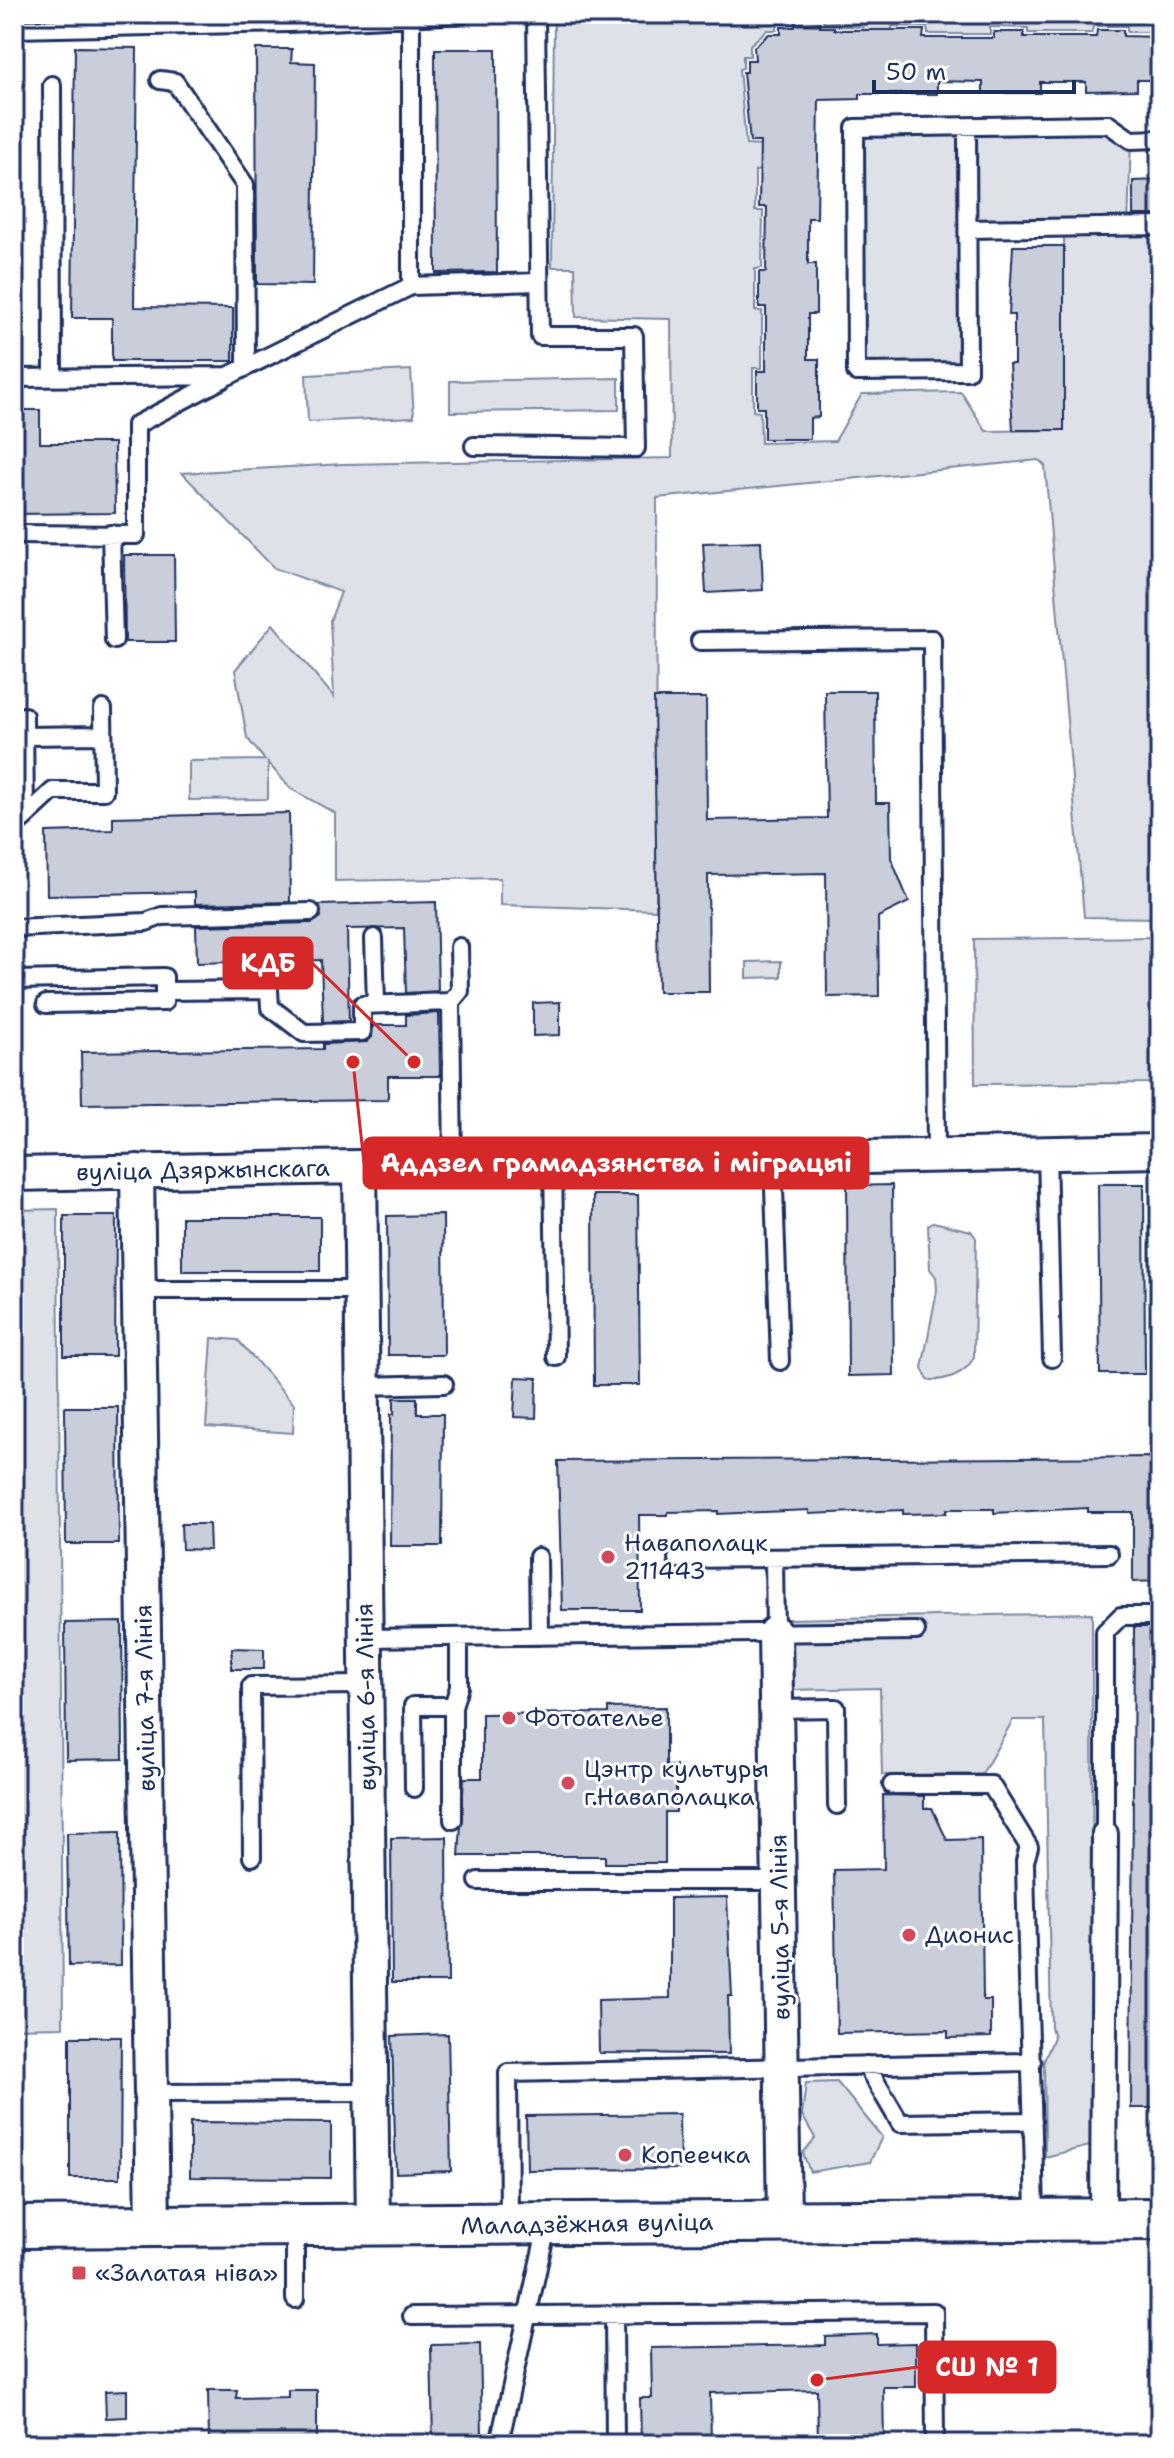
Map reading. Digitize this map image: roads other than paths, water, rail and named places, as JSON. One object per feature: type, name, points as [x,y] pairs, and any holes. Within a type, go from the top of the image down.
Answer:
[{"type":"street","name":"вуліца Дзяржынскага","points":[[14,1174],[1160,1151]]},
{"type":"street","name":"вуліца 6-я Лінія","points":[[360,1167],[373,2227]]},
{"type":"street","name":"вуліца 7-я Лінія","points":[[137,1171],[153,2225]]},
{"type":"street","name":"вуліца 5-я Лінія","points":[[775,1633],[784,2220]]},
{"type":"street","points":[[1103,2220],[1105,1834]]},
{"type":"street","name":"Маладзёжная вуліца","points":[[14,2227],[528,2226],[784,2220],[1160,2219]]},
{"type":"lane","points":[[14,29],[463,14]]},
{"type":"lane","points":[[474,446],[636,448],[634,336],[540,336],[536,14]]},
{"type":"lane","points":[[411,16],[411,286]]},
{"type":"lane","points":[[160,80],[175,82],[245,185],[246,366]]},
{"type":"lane","points":[[52,85],[53,377]]},
{"type":"lane","points":[[967,127],[968,371],[856,372],[855,128],[1108,124],[1131,140],[1160,139]]},
{"type":"lane","points":[[968,229],[1160,226]]},
{"type":"lane","points":[[14,534],[136,535],[136,425],[246,366],[411,286],[539,282]]},
{"type":"lane","points":[[14,378],[228,376]]},
{"type":"lane","points":[[111,534],[114,640]]},
{"type":"lane","points":[[700,641],[932,639],[936,1155]]},
{"type":"lane","points":[[19,822],[53,791],[104,791],[103,709]]},
{"type":"lane","points":[[19,822],[24,716]]},
{"type":"lane","points":[[24,736],[103,735]]},
{"type":"lane","points":[[14,928],[146,922],[162,916],[311,912]]},
{"type":"lane","points":[[374,938],[376,1004]]},
{"type":"lane","points":[[453,1165],[451,1002],[460,991],[459,947]]},
{"type":"lane","points":[[14,980],[164,977],[164,1002],[46,1004]]},
{"type":"lane","points":[[164,991],[269,990],[270,1007],[304,1033],[362,1032],[362,1005],[451,1002]]},
{"type":"lane","points":[[1047,1153],[1052,1358]]},
{"type":"lane","points":[[773,1159],[780,1361]]},
{"type":"lane","points":[[553,1163],[556,1357]]},
{"type":"lane","points":[[139,1290],[361,1290]]},
{"type":"lane","points":[[363,1386],[444,1384]]},
{"type":"lane","points":[[677,1559],[1109,1554]]},
{"type":"lane","points":[[538,1557],[539,1636]]},
{"type":"lane","points":[[774,1558],[775,1633]]},
{"type":"lane","points":[[1105,1834],[1105,1632],[1121,1616],[1160,1616]]},
{"type":"lane","points":[[366,1638],[916,1631]]},
{"type":"lane","points":[[453,1820],[453,1706],[459,1687],[459,1637]]},
{"type":"lane","points":[[252,1857],[251,1686],[366,1685]]},
{"type":"lane","points":[[414,1788],[413,1706],[453,1706]]},
{"type":"lane","points":[[776,1709],[836,1708],[837,1805]]},
{"type":"lane","points":[[892,1785],[991,1785],[1029,1847],[1025,1861],[1027,2033],[1032,2062],[1035,2221]]},
{"type":"lane","points":[[478,1881],[779,1881]]},
{"type":"lane","points":[[499,2444],[527,2315],[528,2226],[508,2073],[1032,2062]]},
{"type":"lane","points":[[866,2065],[900,2123],[1033,2121]]},
{"type":"lane","points":[[151,2093],[371,2092]]},
{"type":"lane","points":[[295,2226],[295,2299]]},
{"type":"lane","points":[[412,2316],[934,2312],[935,2444]]},
{"type":"lane","points":[[614,2315],[615,2444]]},
{"type":"place","name":"Аддзел грамадзянства і міграцыі","points":[[353,1062]]},
{"type":"place","name":"КДБ","points":[[414,1062]]},
{"type":"place","name":"Наваполацк 211443","points":[[608,1557]]},
{"type":"place","name":"Фотоателье","points":[[509,1718]]},
{"type":"place","name":"Цэнтр культуры г.Наваполацка","points":[[568,1783]]},
{"type":"place","name":"Дионис","points":[[909,1935]]},
{"type":"place","name":"Копеечка","points":[[625,2155]]},
{"type":"place","name":"«Залатая ніва»","points":[[79,2273]]},
{"type":"place","name":"СШ № 1","points":[[817,2380]]}]
